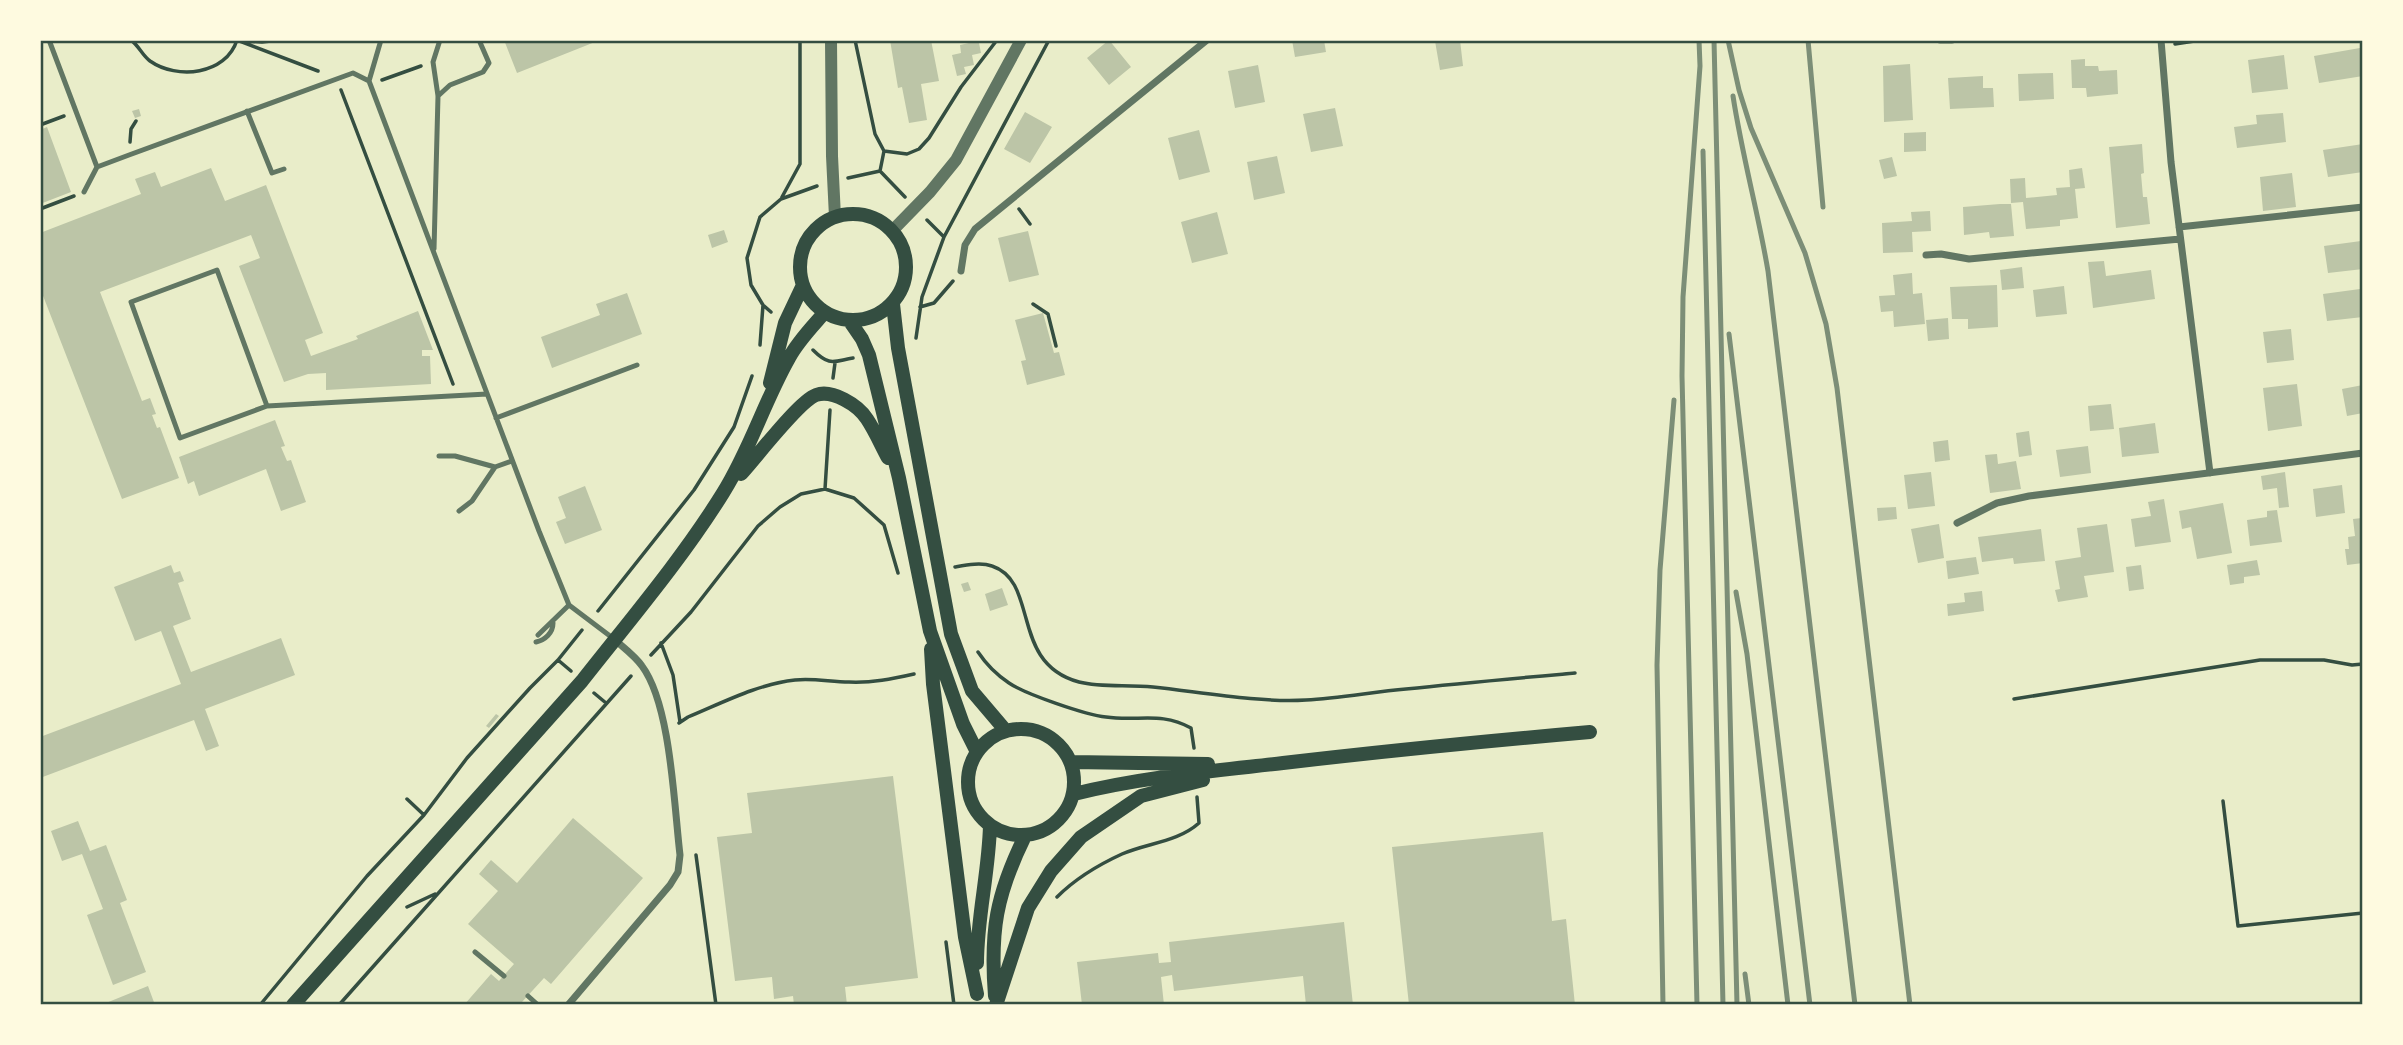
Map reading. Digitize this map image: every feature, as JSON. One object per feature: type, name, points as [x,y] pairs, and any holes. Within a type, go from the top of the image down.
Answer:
[{"type":"main road","points":[[861,215],[874,218],[892,231],[902,246],[906,272],[903,285],[893,304],[878,315],[849,320],[825,312],[816,305],[803,285],[800,269],[806,243],[823,223],[835,217],[861,215]]},
{"type":"main road","points":[[767,403],[777,347],[803,285]]},
{"type":"main road","points":[[893,304],[898,348],[951,634],[972,691],[1006,731]]},
{"type":"main road","points":[[723,493],[752,440],[790,356],[825,312]]},
{"type":"main road","points":[[849,320],[869,355],[899,478],[930,631],[963,724],[977,752]]},
{"type":"main road","points":[[293,1005],[582,681],[723,493],[801,404],[817,394],[831,394],[849,403],[866,417],[899,478]]},
{"type":"main road","points":[[930,631],[933,684],[965,937],[979,999]]},
{"type":"main road","points":[[1024,729],[1044,734],[1060,746],[1071,762],[1075,777],[1074,794],[1065,813],[1054,825],[1038,833],[1026,836],[1007,834],[990,825],[971,800],[968,776],[977,752],[988,740],[1006,731],[1024,729]]},
{"type":"main road","points":[[1074,794],[1116,783],[1440,745],[1590,732]]},
{"type":"main road","points":[[1071,762],[1259,766]]},
{"type":"main road","points":[[995,1005],[1028,908],[1051,871],[1081,837],[1140,796],[1259,766]]},
{"type":"main road","points":[[979,999],[977,935],[989,853],[990,825]]},
{"type":"main road","points":[[995,1005],[993,941],[998,906],[1008,870],[1026,836]]},
{"type":"street","points":[[831,40],[835,217]]},
{"type":"street","points":[[892,231],[956,160],[1021,40]]},
{"type":"street","points":[[961,271],[965,245],[975,229],[1207,40]]},
{"type":"street","points":[[1940,40],[1952,40]]},
{"type":"street","points":[[2161,43],[2180,240],[2210,473]]},
{"type":"street","points":[[2179,228],[2363,207]]},
{"type":"street","points":[[1926,255],[1941,254],[1969,259],[2180,240]]},
{"type":"street","points":[[1957,523],[2008,500],[2363,453]]},
{"type":"street","points":[[568,1005],[670,885],[678,872],[680,855],[666,732],[655,689],[642,665],[614,639]]},
{"type":"lane","points":[[49,40],[97,167]]},
{"type":"lane","points":[[381,40],[369,81],[512,460],[569,605],[614,639]]},
{"type":"lane","points":[[434,254],[438,96],[433,62],[440,40]]},
{"type":"lane","points":[[438,96],[450,85],[483,72],[489,63],[480,40]]},
{"type":"lane","points":[[84,192],[97,167],[353,73],[369,81]]},
{"type":"lane","points":[[247,111],[272,173],[285,169]]},
{"type":"lane","points":[[267,406],[216,270],[131,302],[180,438],[267,406],[487,394]]},
{"type":"lane","points":[[496,418],[638,365]]},
{"type":"lane","points":[[439,456],[455,456],[495,467]]},
{"type":"lane","points":[[459,511],[472,501],[495,467],[512,460]]},
{"type":"lane","points":[[538,635],[569,605]]},
{"type":"lane","points":[[536,642],[544,640],[553,629],[553,623]]},
{"type":"lane","points":[[475,951],[504,976]]},
{"type":"lane","points":[[528,996],[538,1005]]},
{"type":"path","points":[[131,40],[150,61],[174,72],[189,72],[217,65],[228,58],[236,40]]},
{"type":"path","points":[[236,40],[280,40]]},
{"type":"path","points":[[236,40],[336,79],[457,396]]},
{"type":"path","points":[[781,199],[800,164],[800,40]]},
{"type":"path","points":[[855,40],[875,134],[884,151],[880,171]]},
{"type":"path","points":[[884,151],[907,154],[919,149],[997,40]]},
{"type":"path","points":[[916,341],[920,307],[944,237],[1049,40]]},
{"type":"path","points":[[2161,43],[2201,40]]},
{"type":"path","points":[[369,81],[382,80],[433,62]]},
{"type":"path","points":[[40,125],[76,112]]},
{"type":"path","points":[[129,155],[131,129],[136,121]]},
{"type":"path","points":[[760,347],[763,305],[751,285],[747,258],[760,216],[781,199],[833,182],[880,171]]},
{"type":"path","points":[[880,171],[944,237]]},
{"type":"path","points":[[40,209],[84,192]]},
{"type":"path","points":[[920,307],[934,303],[961,271]]},
{"type":"path","points":[[1033,304],[1048,314],[1056,346]]},
{"type":"path","points":[[825,489],[835,363]]},
{"type":"path","points":[[260,1005],[367,876],[424,815],[467,758],[558,660],[694,490],[734,427],[753,370]]},
{"type":"path","points":[[339,1005],[691,612],[758,526],[780,507],[801,494],[825,489],[854,498],[884,525],[899,577]]},
{"type":"path","points":[[939,568],[991,566],[1006,574],[1017,589],[1031,640],[1041,659],[1064,677],[1092,685],[1145,686],[1231,696],[1304,700],[1575,673]]},
{"type":"path","points":[[977,651],[984,662],[1011,684],[1078,711],[1107,718],[1174,719],[1191,728],[1193,739]]},
{"type":"path","points":[[2014,699],[2260,660],[2324,660],[2352,665],[2363,664]]},
{"type":"path","points":[[666,732],[688,717],[755,690],[792,680],[816,678],[848,682],[884,681],[916,674],[915,666]]},
{"type":"path","points":[[407,799],[424,815]]},
{"type":"path","points":[[2223,801],[2238,926],[2363,913]]},
{"type":"path","points":[[1051,905],[1073,881],[1122,854],[1189,832],[1199,823],[1198,810]]},
{"type":"path","points":[[944,930],[954,1005]]},
{"type":"building","points":[[504,40],[600,40],[517,73]]},
{"type":"building","points":[[890,40],[931,40],[939,81],[921,84],[927,120],[909,123],[902,87],[898,88]]},
{"type":"building","points":[[968,40],[988,41],[979,43],[981,53],[972,55],[974,65],[964,67],[966,74],[957,76],[952,55],[961,53],[960,45],[969,43]]},
{"type":"building","points":[[1109,40],[1131,67],[1109,85],[1087,58]]},
{"type":"building","points":[[1292,40],[1324,40],[1326,52],[1295,57]]},
{"type":"building","points":[[1460,40],[1463,66],[1440,70],[1435,41]]},
{"type":"building","points":[[2360,48],[2363,76],[2319,83],[2314,56]]},
{"type":"building","points":[[2284,55],[2288,89],[2252,93],[2248,60]]},
{"type":"building","points":[[2085,59],[2085,66],[2098,66],[2099,71],[2117,70],[2118,94],[2087,97],[2086,88],[2072,88],[2071,60]]},
{"type":"building","points":[[1910,64],[1913,120],[1884,122],[1883,66]]},
{"type":"building","points":[[1258,65],[1265,102],[1235,108],[1228,71]]},
{"type":"building","points":[[2053,73],[2054,99],[2019,101],[2018,74]]},
{"type":"building","points":[[1983,76],[1983,88],[1993,88],[1994,107],[1950,109],[1948,78]]},
{"type":"building","points":[[1335,108],[1343,146],[1311,152],[1303,114]]},
{"type":"building","points":[[139,109],[141,116],[135,118],[132,111]]},
{"type":"building","points":[[1025,112],[1052,127],[1030,163],[1004,149]]},
{"type":"building","points":[[2283,113],[2286,142],[2237,148],[2234,127],[2257,124],[2256,115]]},
{"type":"building","points":[[47,127],[71,192],[40,204],[40,130]]},
{"type":"building","points":[[1199,130],[1210,172],[1179,180],[1168,138]]},
{"type":"building","points":[[1926,132],[1926,151],[1904,152],[1904,133]]},
{"type":"building","points":[[2142,144],[2143,197],[2147,197],[2150,224],[2116,228],[2109,147]]},
{"type":"building","points":[[2363,144],[2363,172],[2328,177],[2323,150]]},
{"type":"building","points":[[1277,156],[1285,193],[1254,200],[1247,162]]},
{"type":"building","points":[[1892,157],[1897,176],[1884,179],[1879,160]]},
{"type":"building","points":[[211,168],[225,201],[266,185],[323,333],[305,340],[311,356],[358,339],[356,336],[418,311],[433,350],[422,350],[422,356],[430,356],[431,384],[326,390],[326,373],[308,374],[284,382],[239,266],[260,258],[251,235],[100,292],[142,401],[150,398],[156,414],[152,415],[157,428],[160,427],[179,478],[122,499],[40,288],[40,233],[141,194],[135,179],[155,172],[161,187]]},
{"type":"building","points":[[2082,168],[2085,188],[2075,189],[2078,218],[2060,220],[2060,226],[2026,229],[2023,202],[2011,203],[2010,179],[2025,178],[2026,198],[2057,195],[2056,188],[2070,187],[2069,170]]},
{"type":"building","points":[[2292,173],[2296,207],[2263,211],[2260,177]]},
{"type":"building","points":[[2011,204],[2014,236],[1990,238],[1989,232],[1964,235],[1963,207]]},
{"type":"building","points":[[1930,211],[1931,231],[1912,232],[1913,252],[1883,253],[1882,223],[1912,221],[1911,212]]},
{"type":"building","points":[[1217,212],[1228,254],[1192,263],[1181,222]]},
{"type":"building","points":[[724,230],[728,242],[712,248],[708,235]]},
{"type":"building","points":[[1028,231],[1039,275],[1009,282],[998,238]]},
{"type":"building","points":[[2361,241],[2363,269],[2328,273],[2324,246]]},
{"type":"building","points":[[2104,261],[2106,276],[2151,270],[2155,299],[2093,308],[2088,262]]},
{"type":"building","points":[[2022,267],[2024,288],[2002,290],[2000,270]]},
{"type":"building","points":[[1912,273],[1913,294],[1922,293],[1925,324],[1894,327],[1893,311],[1881,312],[1879,296],[1895,295],[1893,275]]},
{"type":"building","points":[[1997,285],[1998,327],[1968,329],[1968,319],[1952,319],[1950,287]]},
{"type":"building","points":[[2064,286],[2067,314],[2036,317],[2033,290]]},
{"type":"building","points":[[2360,289],[2363,291],[2363,317],[2327,321],[2323,294]]},
{"type":"building","points":[[627,293],[642,334],[552,368],[541,337],[600,315],[596,304]]},
{"type":"building","points":[[1043,313],[1054,353],[1059,352],[1065,375],[1027,385],[1021,361],[1026,360],[1015,320]]},
{"type":"building","points":[[1948,318],[1949,339],[1928,341],[1926,320]]},
{"type":"building","points":[[2291,329],[2294,360],[2267,363],[2263,332]]},
{"type":"building","points":[[2297,384],[2302,426],[2268,431],[2263,388]]},
{"type":"building","points":[[2363,385],[2363,413],[2347,416],[2342,389]]},
{"type":"building","points":[[2111,404],[2114,429],[2090,431],[2088,406]]},
{"type":"building","points":[[275,420],[285,446],[281,447],[287,461],[291,460],[306,502],[281,511],[266,469],[199,496],[194,481],[188,484],[179,457]]},
{"type":"building","points":[[2155,423],[2159,453],[2122,457],[2119,428]]},
{"type":"building","points":[[2029,431],[2032,455],[2019,457],[2016,433]]},
{"type":"building","points":[[1948,440],[1950,460],[1935,462],[1933,442]]},
{"type":"building","points":[[2088,446],[2091,473],[2060,477],[2056,450]]},
{"type":"building","points":[[1997,454],[1998,464],[2016,461],[2021,489],[1990,493],[1985,455]]},
{"type":"building","points":[[1931,472],[1935,506],[1908,509],[1904,475]]},
{"type":"building","points":[[2285,472],[2289,507],[2279,508],[2277,488],[2263,490],[2261,476]]},
{"type":"building","points":[[2342,485],[2345,513],[2316,517],[2313,489]]},
{"type":"building","points":[[585,486],[602,530],[565,544],[556,522],[566,518],[558,497]]},
{"type":"building","points":[[2164,499],[2171,542],[2135,547],[2131,519],[2151,516],[2148,502]]},
{"type":"building","points":[[2223,503],[2232,553],[2197,559],[2191,527],[2182,529],[2179,511]]},
{"type":"building","points":[[1896,507],[1897,519],[1878,521],[1877,508]]},
{"type":"building","points":[[2277,510],[2282,542],[2250,546],[2247,520],[2267,517],[2267,511]]},
{"type":"building","points":[[2362,518],[2363,563],[2347,565],[2345,549],[2349,549],[2348,537],[2355,536],[2353,519]]},
{"type":"building","points":[[1939,524],[1944,558],[1918,563],[1911,529]]},
{"type":"building","points":[[2107,524],[2114,572],[2084,576],[2088,597],[2058,602],[2055,590],[2060,589],[2055,561],[2081,557],[2077,528]]},
{"type":"building","points":[[2041,529],[2045,561],[2014,564],[2013,558],[1982,562],[1978,537]]},
{"type":"building","points":[[1976,557],[1979,574],[1948,579],[1946,561]]},
{"type":"building","points":[[2257,560],[2260,575],[2244,577],[2244,583],[2230,585],[2227,565]]},
{"type":"building","points":[[171,565],[174,573],[180,571],[184,581],[178,583],[191,619],[173,626],[191,672],[281,638],[295,675],[205,709],[219,746],[206,751],[194,720],[40,778],[40,737],[181,684],[161,631],[135,641],[114,587]]},
{"type":"building","points":[[2141,565],[2144,589],[2129,591],[2126,567]]},
{"type":"building","points":[[968,582],[971,590],[964,592],[961,584]]},
{"type":"building","points":[[1002,588],[1008,605],[990,611],[985,594]]},
{"type":"building","points":[[1982,591],[1984,611],[1948,616],[1947,604],[1965,602],[1964,593]]},
{"type":"building","points":[[496,714],[499,716],[489,728],[486,726]]},
{"type":"building","points":[[893,776],[918,978],[845,987],[847,1005],[794,1005],[793,996],[774,999],[772,977],[735,981],[717,837],[752,833],[747,793]]},
{"type":"building","points":[[573,818],[643,878],[551,984],[544,978],[522,1002],[526,1005],[464,1005],[491,974],[499,981],[514,964],[468,924],[498,891],[479,874],[491,860],[517,883]]},
{"type":"building","points":[[78,821],[90,851],[106,845],[127,900],[120,903],[146,972],[113,985],[87,915],[103,909],[82,854],[62,861],[51,831]]},
{"type":"building","points":[[1543,832],[1552,921],[1566,919],[1575,1005],[1409,1005],[1392,847]]},
{"type":"building","points":[[1344,922],[1353,1005],[1306,1005],[1303,976],[1174,991],[1172,975],[1161,977],[1164,1005],[1082,1005],[1077,962],[1158,953],[1159,963],[1171,962],[1169,942]]},
{"type":"building","points":[[148,986],[155,1005],[101,1005]]},
{"type":"railway","points":[[1697,1005],[1682,376],[1683,297],[1700,66],[1699,40]]},
{"type":"railway","points":[[1714,40],[1737,1005]]},
{"type":"railway","points":[[1728,40],[1751,128],[1805,253],[1826,324],[1837,388],[1910,1005]]},
{"type":"railway","points":[[1808,40],[1823,207]]},
{"type":"railway","points":[[1733,96],[1768,271],[1855,1005]]},
{"type":"railway","points":[[1703,151],[1723,1005]]},
{"type":"railway","points":[[1729,334],[1810,1005]]},
{"type":"railway","points":[[1663,1005],[1657,665],[1660,570],[1674,400]]},
{"type":"railway","points":[[1736,592],[1747,654],[1788,1005]]},
{"type":"railway","points":[[1745,974],[1749,1005]]}]
